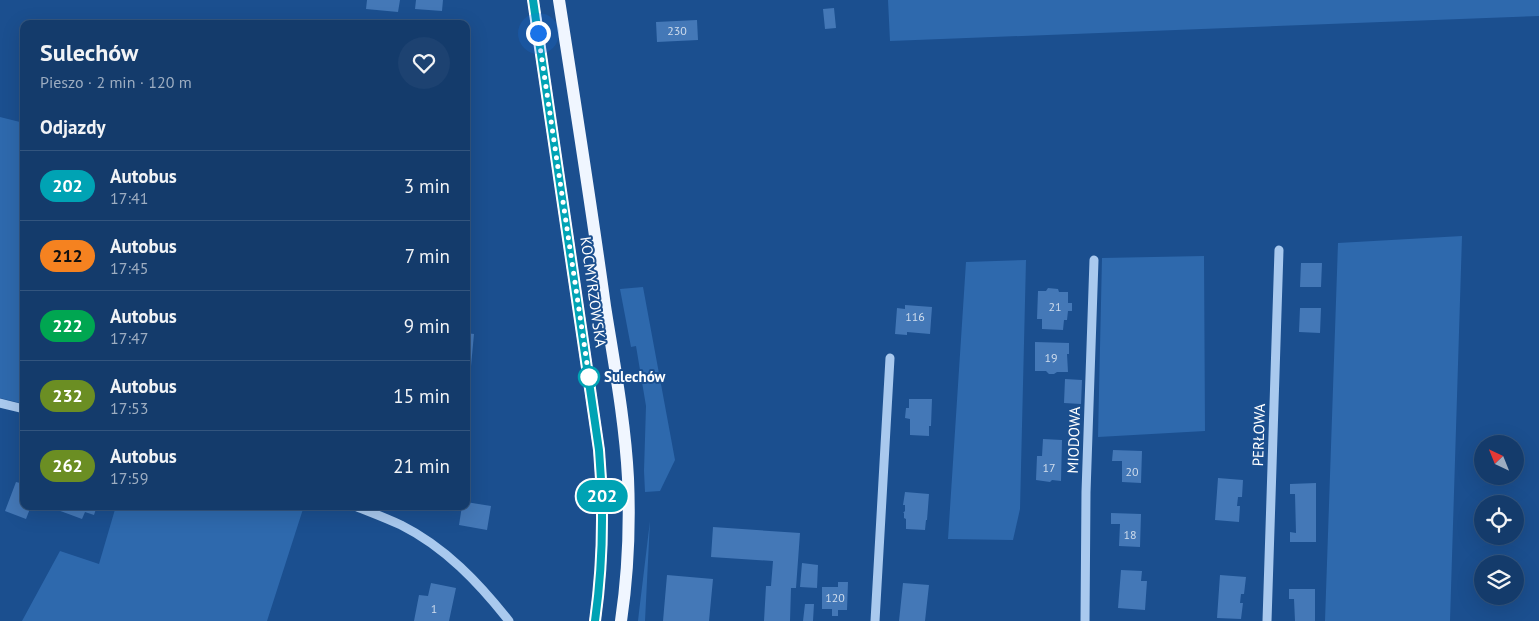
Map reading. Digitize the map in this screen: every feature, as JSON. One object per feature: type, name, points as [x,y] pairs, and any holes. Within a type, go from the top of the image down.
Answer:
[{"type":"main road","name":"KOCMYRZOWSKA","points":[[533,0],[599,450],[603,511],[595,621]]},
{"type":"main road","name":"KOCMYRZOWSKA","points":[[559,0],[605,301],[628,476],[628,558],[621,621]]},
{"type":"street","name":"PERŁOWA","points":[[1267,621],[1279,250]]},
{"type":"street","name":"MIODOWA","points":[[1086,621],[1086,492],[1094,260]]},
{"type":"street","points":[[874,621],[890,358]]},
{"type":"street","points":[[0,403],[20,409]]},
{"type":"street","points":[[365,510],[401,525],[432,543],[485,590],[509,621]]},
{"type":"shaded area","points":[[888,0],[1539,0],[1539,16],[890,41]]},
{"type":"shaded area","points":[[0,117],[20,122],[20,403],[0,398]]},
{"type":"shaded area","points":[[1462,236],[1450,621],[1325,621],[1338,243]]},
{"type":"shaded area","points":[[1204,256],[1205,431],[1098,437],[1102,258]]},
{"type":"shaded area","points":[[1026,260],[1020,509],[1013,540],[948,539],[966,262]]},
{"type":"shaded area","points":[[643,287],[675,460],[660,491],[645,492],[646,406],[636,346],[631,347],[620,289]]},
{"type":"shaded area","points":[[115,510],[303,510],[267,621],[22,621],[60,551],[99,564]]},
{"type":"shaded area","points":[[650,521],[645,621],[638,621],[639,612]]},
{"type":"building","points":[[367,0],[400,0],[398,12],[366,9]]},
{"type":"building","points":[[416,0],[443,0],[442,11],[415,9]]},
{"type":"building","points":[[834,8],[836,28],[825,29],[823,9]]},
{"type":"building","points":[[697,20],[698,40],[657,42],[656,22]]},
{"type":"building","points":[[1301,263],[1322,263],[1321,287],[1300,287]]},
{"type":"building","points":[[1048,288],[1058,289],[1059,292],[1068,292],[1068,303],[1072,303],[1072,311],[1068,311],[1067,320],[1064,320],[1063,330],[1042,329],[1042,319],[1037,319],[1038,291],[1046,291]]},
{"type":"building","points":[[905,305],[932,307],[930,334],[907,332],[907,335],[895,334],[897,308],[905,309]]},
{"type":"building","points":[[1300,308],[1321,308],[1320,333],[1299,332]]},
{"type":"building","points":[[470,334],[474,334],[470,366]]},
{"type":"building","points":[[1035,342],[1069,343],[1069,354],[1067,354],[1068,372],[1049,374],[1046,371],[1035,371]]},
{"type":"building","points":[[1065,379],[1082,380],[1081,404],[1064,403]]},
{"type":"building","points":[[909,399],[932,399],[929,436],[910,435],[910,419],[905,418],[906,408],[909,408]]},
{"type":"building","points":[[1043,439],[1062,440],[1061,481],[1036,480],[1037,456],[1042,456]]},
{"type":"building","points":[[1113,450],[1142,451],[1141,483],[1122,482],[1122,461],[1112,461]]},
{"type":"building","points":[[1218,478],[1243,480],[1242,497],[1238,497],[1237,506],[1240,506],[1239,522],[1215,520]]},
{"type":"building","points":[[16,482],[20,483],[20,510],[29,510],[26,519],[5,511]]},
{"type":"building","points":[[1316,483],[1316,542],[1290,542],[1290,532],[1296,533],[1295,494],[1290,494],[1290,484]]},
{"type":"building","points":[[905,492],[929,494],[925,530],[906,529],[906,519],[903,513],[905,511],[905,505],[903,505]]},
{"type":"building","points":[[470,503],[491,506],[487,530],[459,525],[461,510],[470,510]]},
{"type":"building","points":[[58,510],[96,510],[94,515],[85,512],[82,519]]},
{"type":"building","points":[[1111,513],[1141,514],[1140,547],[1119,546],[1120,524],[1111,524]]},
{"type":"building","points":[[713,527],[800,533],[796,588],[791,588],[790,621],[764,621],[766,586],[771,586],[773,561],[711,557]]},
{"type":"building","points":[[802,563],[818,565],[817,588],[800,587]]},
{"type":"building","points":[[1121,570],[1142,571],[1141,581],[1147,581],[1145,610],[1118,608]]},
{"type":"building","points":[[667,575],[713,579],[709,621],[663,621]]},
{"type":"building","points":[[1220,575],[1246,577],[1244,594],[1241,594],[1240,603],[1243,603],[1241,619],[1217,618]]},
{"type":"building","points":[[838,582],[848,582],[847,610],[838,610],[838,616],[832,616],[832,609],[822,609],[822,587],[838,587]]},
{"type":"building","points":[[431,583],[456,588],[449,621],[414,621],[419,595],[428,596]]},
{"type":"building","points":[[903,583],[929,585],[925,621],[899,621]]},
{"type":"building","points":[[1289,589],[1315,589],[1315,621],[1295,621],[1294,599],[1289,599]]},
{"type":"building","points":[[805,604],[814,604],[813,621],[803,621]]},
{"type":"bus line","name":"202","points":[[533,0],[599,450],[603,511],[602,553],[595,621]]},
{"type":"place","name":"Sulechów","points":[[589,377]]},
{"type":"route","points":[[538,33],[589,377]]}]
